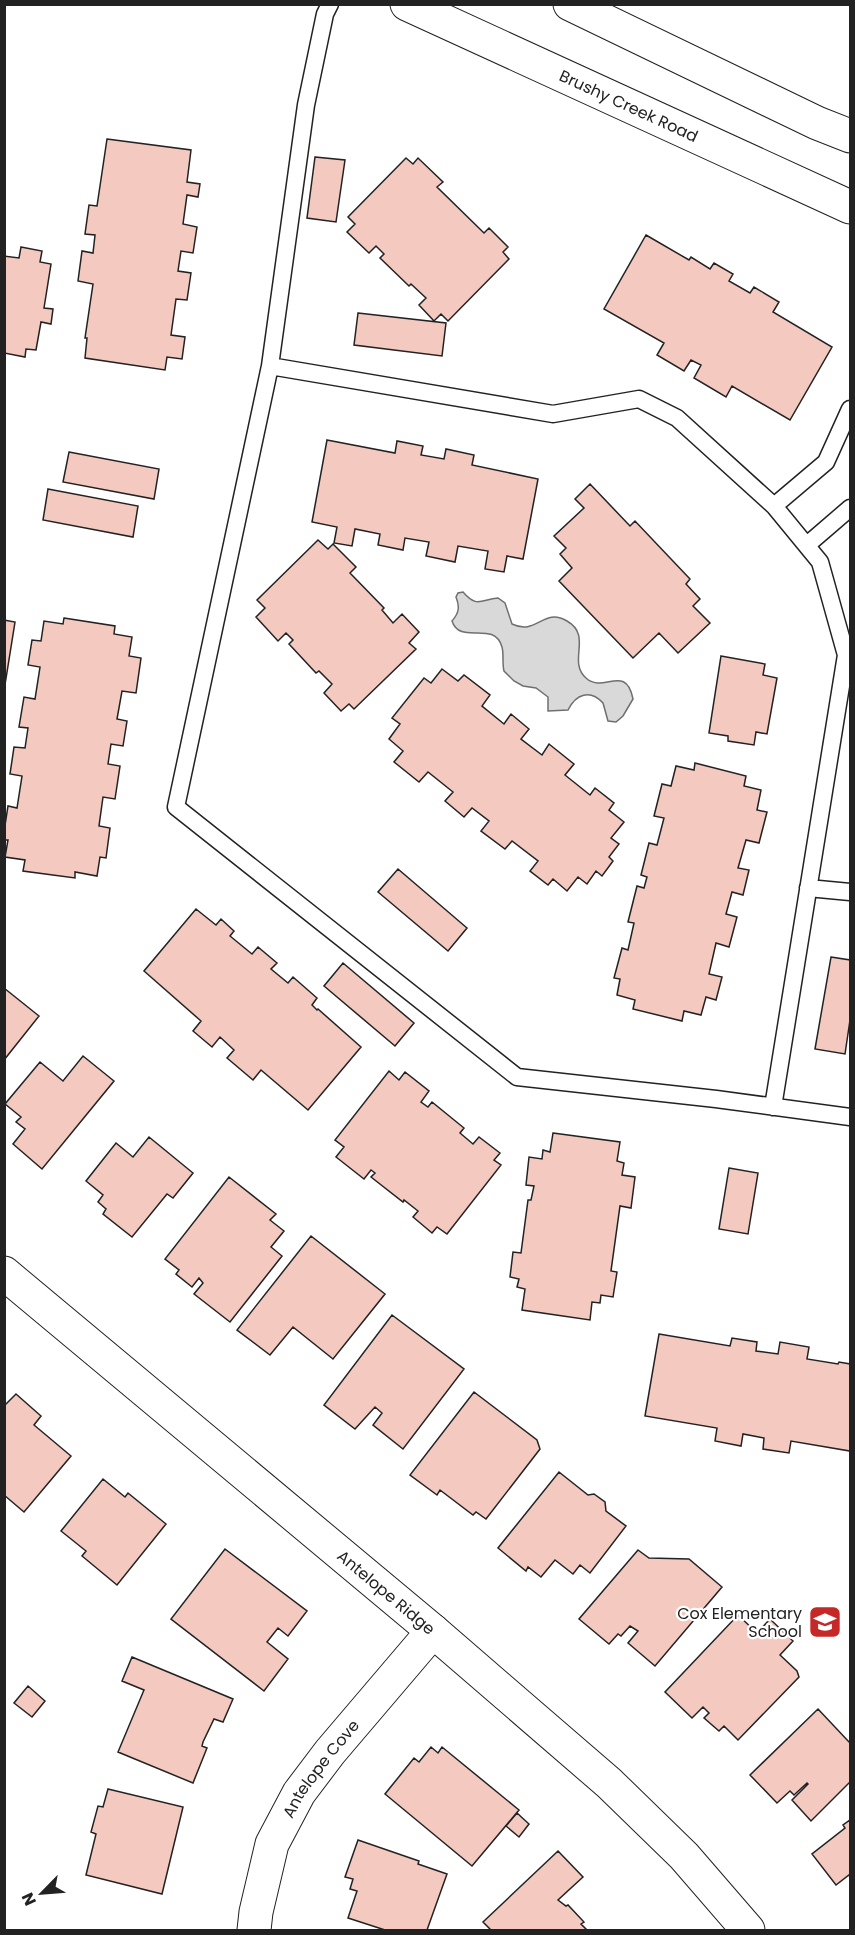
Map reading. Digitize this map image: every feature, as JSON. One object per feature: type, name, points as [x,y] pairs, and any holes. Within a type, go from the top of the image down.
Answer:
[{"type":"street","name":"Brushy Creek Road","points":[[407,4],[850,207]]},
{"type":"street","points":[[570,4],[817,123],[850,136]]},
{"type":"street","name":"Antelope Ridge","points":[[4,1273],[433,1630],[609,1783],[684,1856],[748,1930]]},
{"type":"street","name":"Antelope Cove","points":[[254,1930],[272,1844],[299,1793],[330,1752],[433,1630]]},
{"type":"lane","points":[[330,4],[325,14],[306,105],[270,366],[176,807],[517,1077],[850,1117]]},
{"type":"lane","points":[[270,366],[553,414],[639,399],[677,418],[774,506],[820,562],[846,655],[844,705],[808,888],[773,1107]]},
{"type":"lane","points":[[774,506],[826,462],[850,409]]},
{"type":"lane","points":[[807,545],[850,508]]},
{"type":"lane","points":[[808,888],[850,892]]},
{"type":"shaded area","points":[[463,592],[475,601],[498,598],[505,603],[512,624],[521,627],[528,627],[552,617],[567,621],[575,627],[579,641],[579,664],[586,678],[600,683],[620,681],[630,688],[633,699],[623,716],[616,722],[608,721],[603,703],[588,695],[575,700],[568,710],[548,711],[548,697],[536,688],[523,686],[514,681],[504,671],[503,650],[498,639],[485,633],[462,632],[456,628],[452,621],[458,610],[456,597],[458,593]]},
{"type":"building","points":[[107,139],[191,150],[187,182],[200,184],[198,197],[187,195],[183,224],[197,227],[193,253],[181,251],[178,271],[191,273],[187,300],[176,299],[171,335],[185,337],[182,359],[167,357],[165,370],[85,358],[87,338],[85,338],[93,284],[78,281],[82,251],[93,253],[95,235],[85,234],[89,205],[97,206]]},
{"type":"building","points":[[315,157],[345,160],[336,222],[307,218]]},
{"type":"building","points":[[406,158],[413,164],[418,158],[443,182],[437,187],[484,233],[489,228],[508,247],[503,252],[509,259],[448,321],[441,314],[434,321],[419,305],[426,298],[411,284],[409,286],[380,258],[384,254],[376,246],[369,253],[347,232],[355,224],[348,217]]},
{"type":"building","points":[[646,235],[689,260],[691,257],[710,269],[714,263],[733,274],[729,281],[750,293],[754,287],[779,302],[773,312],[832,347],[790,420],[732,386],[726,397],[694,378],[701,365],[691,360],[684,371],[657,355],[664,343],[604,309]]},
{"type":"building","points":[[21,247],[42,251],[40,262],[51,264],[44,308],[53,309],[51,324],[41,322],[36,350],[26,349],[25,357],[4,353],[4,256],[19,258]]},
{"type":"building","points":[[358,313],[446,323],[442,356],[354,345]]},
{"type":"building","points":[[327,440],[395,453],[397,441],[423,446],[421,455],[444,459],[446,449],[474,455],[472,465],[538,479],[523,559],[507,556],[504,572],[485,569],[488,551],[458,546],[455,562],[426,556],[429,542],[405,538],[403,550],[378,545],[380,534],[355,529],[352,546],[334,543],[337,527],[312,522]]},
{"type":"building","points":[[69,452],[159,469],[154,499],[63,482]]},
{"type":"building","points":[[590,484],[630,526],[635,521],[690,579],[686,584],[700,599],[693,606],[710,623],[678,653],[659,633],[633,658],[559,581],[572,568],[560,554],[566,548],[554,536],[584,508],[575,499]]},
{"type":"building","points":[[48,489],[138,506],[133,537],[43,520]]},
{"type":"building","points":[[318,540],[328,549],[333,544],[356,567],[350,573],[384,608],[382,610],[393,623],[402,614],[419,632],[409,643],[416,649],[354,709],[349,704],[341,711],[324,693],[332,684],[319,671],[316,673],[289,644],[293,640],[286,633],[278,641],[256,617],[265,608],[257,600]]},
{"type":"building","points":[[64,618],[115,626],[114,634],[132,637],[129,656],[141,658],[136,693],[122,691],[117,719],[127,721],[123,746],[111,744],[108,764],[120,766],[115,799],[103,797],[99,826],[110,828],[106,858],[100,857],[97,876],[75,872],[75,878],[23,871],[25,860],[5,857],[8,840],[4,840],[8,806],[17,808],[22,776],[10,774],[14,747],[25,748],[28,728],[19,727],[24,697],[35,699],[40,667],[28,665],[32,640],[41,641],[44,621],[63,624]]},
{"type":"building","points":[[4,620],[15,622],[4,691]]},
{"type":"building","points":[[721,656],[765,664],[763,675],[777,678],[767,734],[756,732],[754,745],[728,741],[728,736],[709,733]]},
{"type":"building","points":[[442,669],[458,681],[464,675],[490,695],[482,706],[504,724],[511,714],[529,729],[521,739],[542,755],[549,744],[574,764],[565,775],[590,795],[595,788],[614,803],[609,810],[624,822],[611,838],[619,844],[609,857],[613,861],[602,876],[596,871],[587,884],[578,877],[567,891],[553,879],[548,885],[530,871],[538,861],[512,841],[505,849],[481,831],[489,821],[472,808],[464,817],[445,801],[453,792],[428,772],[419,782],[394,762],[403,751],[389,739],[400,724],[392,718],[424,678],[431,683]]},
{"type":"building","points":[[695,763],[746,776],[744,786],[761,790],[757,810],[767,812],[759,843],[746,840],[738,868],[749,870],[743,895],[732,892],[726,914],[737,917],[729,947],[716,943],[709,974],[722,977],[716,1000],[706,997],[701,1015],[684,1011],[682,1021],[633,1009],[635,1000],[617,995],[620,979],[614,978],[622,948],[628,950],[634,923],[628,922],[637,886],[644,888],[647,877],[641,875],[649,843],[657,845],[664,818],[654,816],[662,784],[671,786],[676,766],[694,770]]},
{"type":"building","points":[[398,869],[467,928],[448,951],[378,892]]},
{"type":"building","points":[[196,909],[216,925],[221,919],[234,931],[230,936],[252,954],[258,947],[277,963],[271,969],[288,983],[293,977],[317,998],[312,1005],[361,1047],[308,1110],[261,1070],[253,1080],[227,1058],[234,1050],[220,1037],[212,1047],[193,1031],[201,1021],[144,971]]},
{"type":"building","points":[[831,957],[850,960],[850,1020],[845,1054],[815,1049]]},
{"type":"building","points":[[343,963],[414,1023],[395,1046],[324,986]]},
{"type":"building","points":[[4,988],[39,1016],[4,1060]]},
{"type":"building","points":[[83,1056],[114,1081],[42,1169],[13,1144],[25,1129],[16,1122],[21,1117],[5,1104],[40,1062],[63,1081]]},
{"type":"building","points":[[389,1071],[399,1080],[405,1072],[429,1091],[421,1102],[428,1107],[432,1102],[464,1128],[460,1133],[473,1144],[479,1137],[500,1153],[494,1160],[501,1165],[447,1234],[437,1227],[432,1233],[413,1217],[418,1211],[371,1177],[375,1173],[371,1170],[364,1179],[336,1157],[344,1147],[335,1140]]},
{"type":"building","points":[[553,1133],[620,1142],[617,1161],[624,1163],[622,1175],[635,1177],[631,1208],[620,1206],[611,1271],[617,1272],[613,1297],[601,1295],[600,1303],[592,1302],[590,1320],[522,1310],[525,1289],[517,1287],[519,1279],[510,1277],[513,1252],[521,1253],[528,1200],[531,1200],[534,1186],[526,1185],[529,1157],[542,1159],[543,1150],[550,1152]]},
{"type":"building","points":[[149,1137],[193,1173],[173,1198],[167,1194],[132,1237],[103,1214],[106,1209],[98,1202],[103,1195],[86,1181],[116,1143],[133,1157]]},
{"type":"building","points":[[729,1168],[758,1173],[748,1234],[719,1229]]},
{"type":"building","points":[[229,1177],[276,1214],[270,1220],[284,1231],[271,1247],[282,1256],[230,1322],[194,1294],[203,1283],[199,1278],[192,1287],[176,1274],[179,1270],[165,1259]]},
{"type":"building","points":[[311,1236],[385,1294],[333,1359],[293,1327],[270,1355],[237,1330]]},
{"type":"building","points":[[392,1315],[464,1369],[403,1449],[373,1425],[382,1413],[375,1407],[355,1429],[324,1405]]},
{"type":"building","points":[[659,1334],[730,1346],[732,1338],[757,1342],[756,1351],[778,1354],[780,1342],[809,1347],[807,1359],[850,1364],[850,1451],[791,1441],[789,1453],[763,1449],[764,1438],[743,1434],[741,1446],[715,1441],[717,1428],[645,1416]]},
{"type":"building","points":[[474,1392],[537,1440],[540,1449],[486,1519],[476,1512],[473,1515],[440,1490],[437,1495],[410,1475]]},
{"type":"building","points":[[16,1394],[41,1416],[34,1425],[71,1456],[24,1512],[4,1495],[4,1406]]},
{"type":"building","points":[[559,1472],[588,1495],[594,1494],[605,1502],[606,1511],[626,1526],[590,1573],[580,1565],[573,1574],[555,1560],[541,1577],[528,1567],[526,1571],[498,1548]]},
{"type":"building","points":[[103,1479],[125,1497],[128,1493],[166,1524],[117,1585],[82,1556],[86,1551],[61,1531]]},
{"type":"building","points":[[225,1549],[307,1611],[288,1636],[278,1628],[267,1642],[288,1659],[264,1691],[171,1619]]},
{"type":"building","points":[[638,1550],[649,1558],[689,1559],[722,1587],[655,1666],[628,1643],[638,1631],[630,1626],[609,1644],[579,1619]]},
{"type":"building","points":[[738,1615],[757,1633],[770,1619],[793,1641],[780,1655],[797,1671],[799,1677],[738,1740],[724,1726],[719,1731],[704,1718],[709,1713],[703,1707],[692,1718],[665,1692]]},
{"type":"building","points":[[132,1657],[233,1699],[223,1722],[214,1719],[203,1742],[202,1746],[207,1748],[193,1783],[118,1752],[144,1690],[122,1681]]},
{"type":"building","points":[[28,1686],[45,1701],[32,1717],[14,1703]]},
{"type":"building","points":[[818,1709],[850,1743],[850,1782],[811,1821],[792,1800],[807,1783],[794,1795],[790,1791],[777,1803],[750,1775]]},
{"type":"building","points":[[431,1747],[438,1753],[442,1747],[519,1810],[472,1866],[385,1794],[414,1758],[419,1762]]},
{"type":"building","points":[[108,1789],[183,1807],[162,1894],[86,1875],[96,1834],[91,1832],[98,1806],[103,1807]]},
{"type":"building","points":[[517,1813],[529,1824],[519,1837],[506,1826]]},
{"type":"building","points":[[850,1820],[850,1877],[849,1875],[836,1885],[812,1854],[845,1828],[843,1825]]},
{"type":"building","points":[[358,1840],[419,1861],[418,1864],[447,1874],[427,1930],[385,1930],[348,1918],[357,1891],[350,1889],[353,1879],[345,1877]]},
{"type":"building","points":[[558,1851],[583,1877],[558,1900],[568,1905],[584,1922],[581,1924],[587,1930],[491,1930],[483,1922]]},
{"type":"place","name":"Cox Elementary School","points":[[825,1622]]}]
